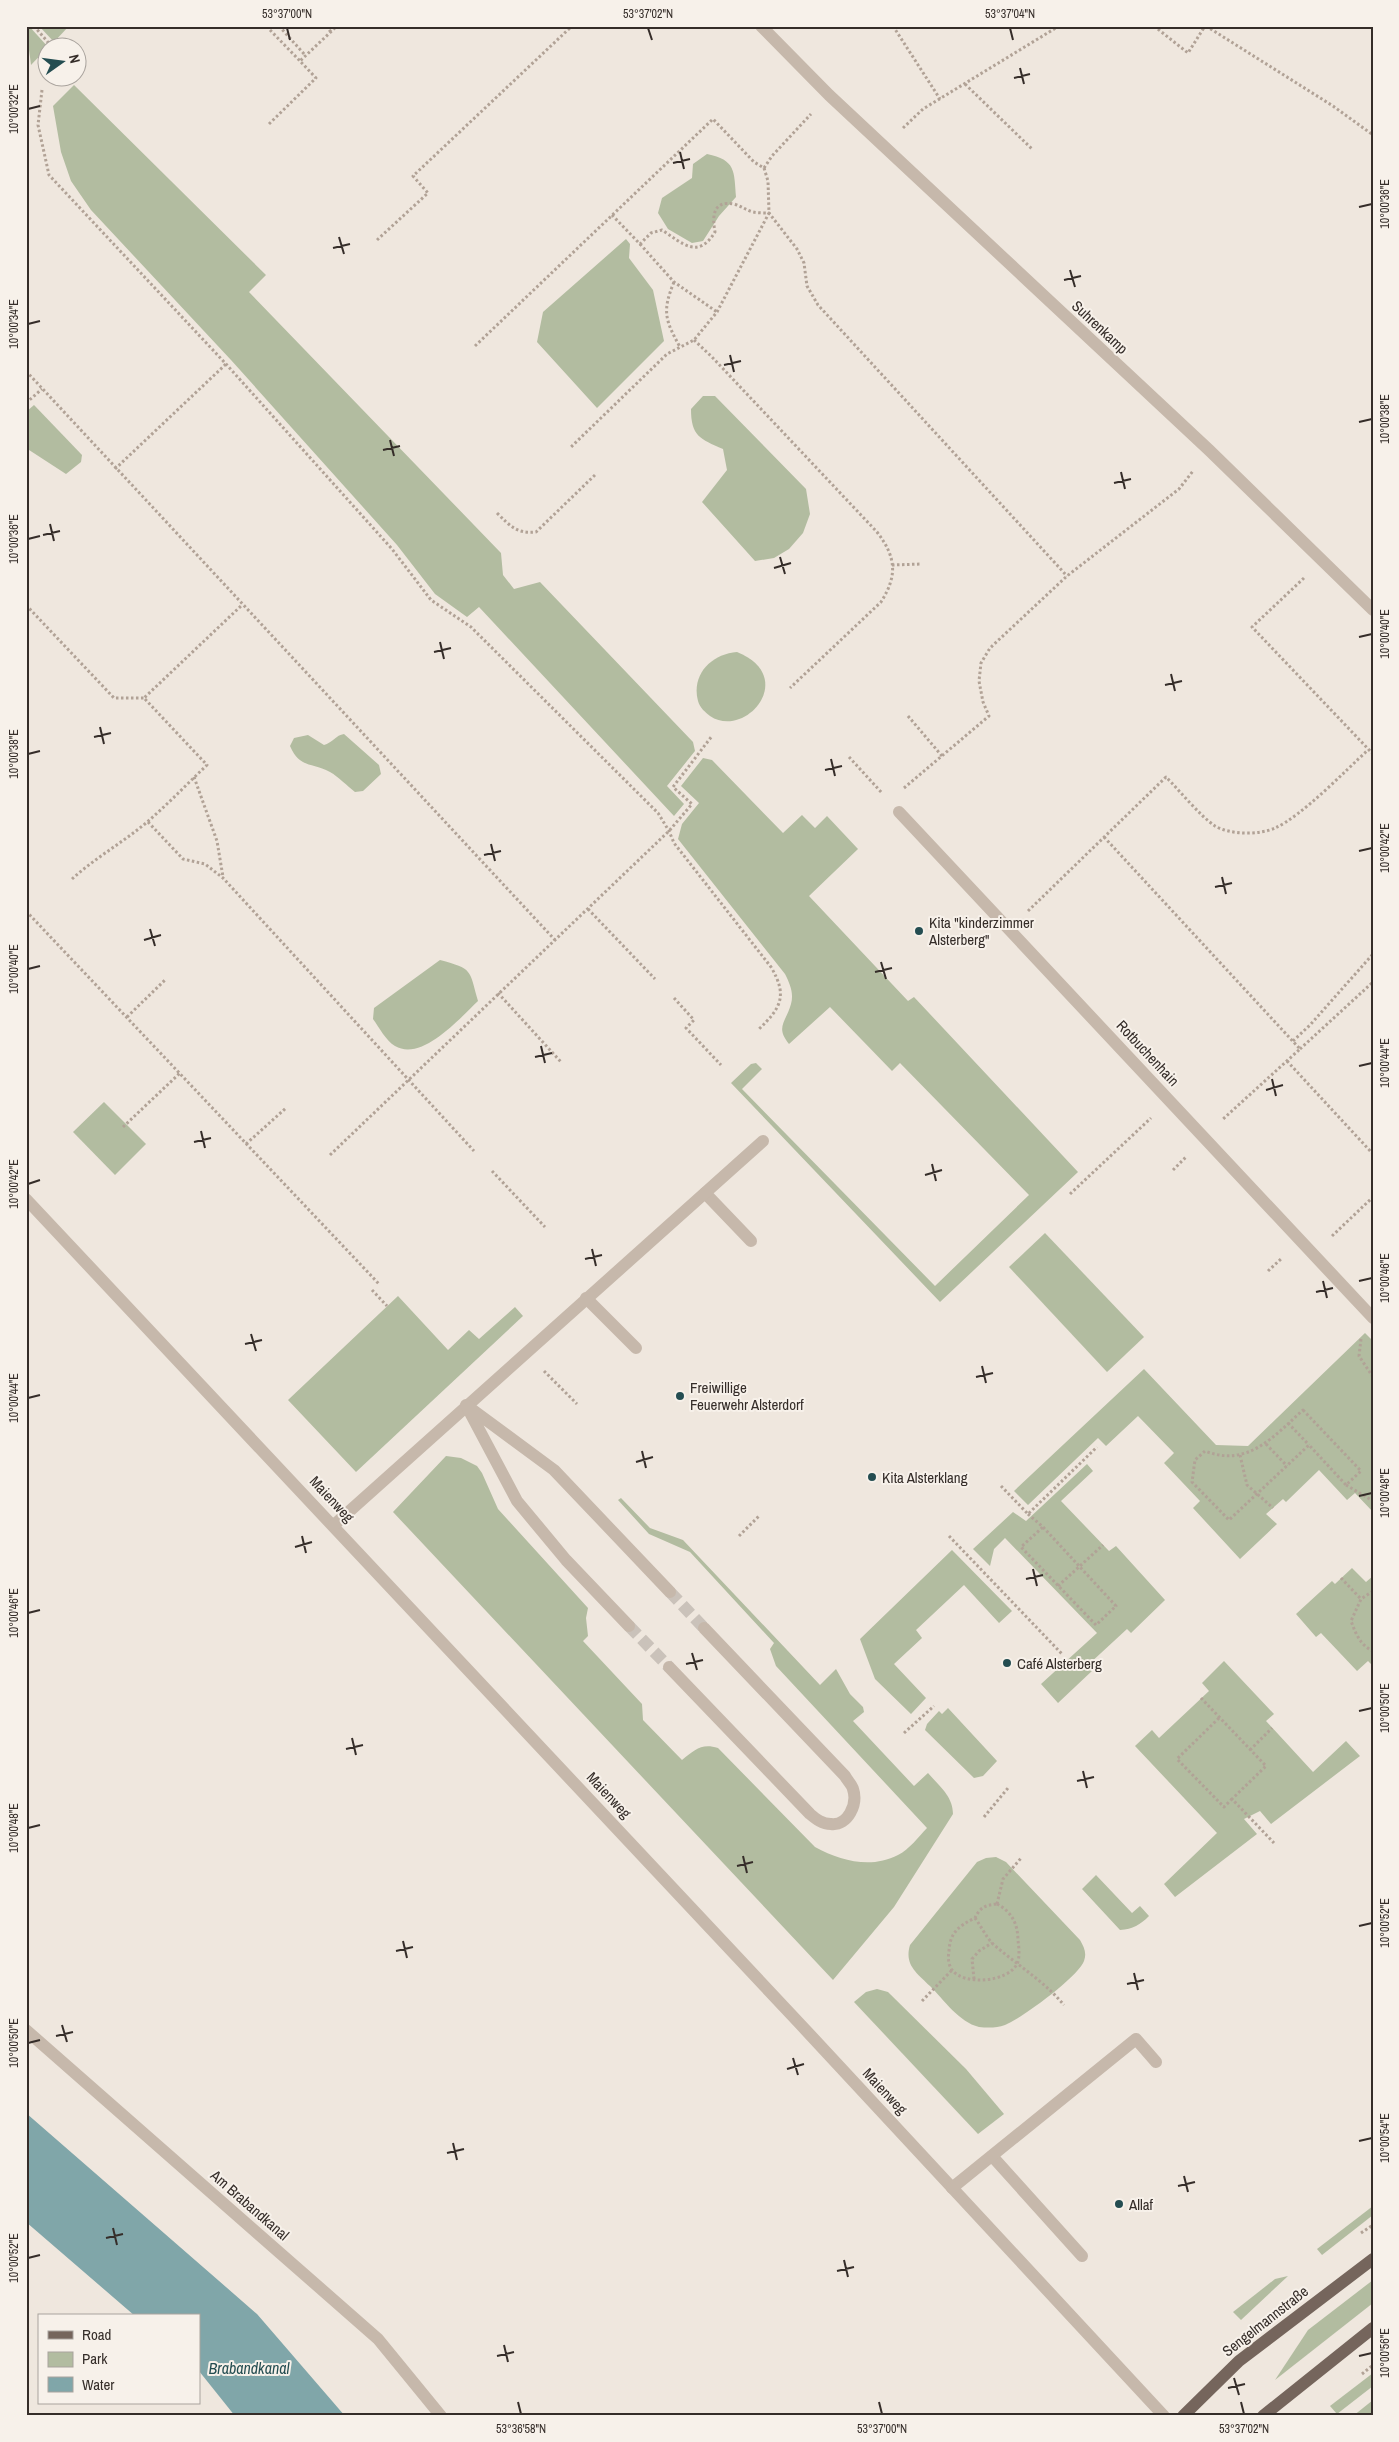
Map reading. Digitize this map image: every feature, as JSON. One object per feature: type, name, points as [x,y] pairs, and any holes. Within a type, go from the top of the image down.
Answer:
[{"type":"main road","name":"Sengelmannstraße","points":[[1183,2416],[1239,2361],[1373,2259]]},
{"type":"main road","points":[[1263,2416],[1373,2328]]},
{"type":"street","name":"Suhrenkamp","points":[[761,26],[829,95],[1209,450],[1373,610]]},
{"type":"street","name":"Rotbuchenhain","points":[[898,812],[1373,1318]]},
{"type":"street","points":[[334,1525],[763,1141]]},
{"type":"street","points":[[705,1193],[751,1241]]},
{"type":"street","name":"Maienweg","points":[[26,1199],[334,1525],[1164,2416]]},
{"type":"street","points":[[586,1298],[636,1348]]},
{"type":"street","points":[[466,1405],[554,1470],[670,1592]]},
{"type":"street","points":[[466,1405],[517,1501],[566,1560],[629,1626]]},
{"type":"street","points":[[669,1667],[810,1814],[821,1822],[833,1825],[844,1820],[851,1813],[854,1802],[853,1789],[845,1776],[704,1628]]},
{"type":"street","name":"Am Brabandkanal","points":[[26,2030],[378,2339],[441,2416]]},
{"type":"street","points":[[952,2188],[1136,2039],[1156,2062]]},
{"type":"street","points":[[992,2156],[1082,2256]]},
{"type":"path","points":[[34,26],[45,38]]},
{"type":"path","points":[[279,26],[305,55]]},
{"type":"path","points":[[326,26],[331,32]]},
{"type":"path","points":[[300,61],[337,26]]},
{"type":"path","points":[[378,240],[428,193],[414,176],[572,26]]},
{"type":"path","points":[[893,26],[940,100]]},
{"type":"path","points":[[884,147],[923,109],[1059,26]]},
{"type":"path","points":[[1154,26],[1188,53],[1206,26],[1333,106],[1373,135]]},
{"type":"path","points":[[269,124],[316,78],[270,30]]},
{"type":"path","points":[[965,84],[1032,149]]},
{"type":"path","points":[[42,90],[38,125],[49,175],[226,364],[392,549],[431,600],[470,627],[658,813],[669,831],[674,844],[777,977],[781,992],[780,1004],[774,1014],[758,1030]]},
{"type":"path","points":[[764,168],[772,156],[829,95]]},
{"type":"path","points":[[475,346],[713,119],[754,162],[764,168],[768,181],[769,213],[717,312],[694,340],[667,354],[571,447]]},
{"type":"path","points":[[640,244],[651,233],[662,230],[691,248],[703,246],[715,232],[712,217],[714,209],[723,204],[735,204],[754,212],[769,213],[797,249],[804,262],[807,286],[818,305],[1067,576]]},
{"type":"path","points":[[612,215],[674,282],[717,312]]},
{"type":"path","points":[[674,282],[665,303],[670,329],[680,347]]},
{"type":"path","points":[[694,340],[712,356],[887,545],[892,565],[890,587],[881,602],[790,688]]},
{"type":"path","points":[[115,469],[226,364]]},
{"type":"path","points":[[26,371],[115,469],[555,940]]},
{"type":"path","points":[[26,404],[42,388]]},
{"type":"path","points":[[888,800],[989,716],[983,702],[979,681],[981,664],[990,648],[1067,576],[1179,489],[1209,450]]},
{"type":"path","points":[[497,513],[513,530],[526,533],[536,532],[596,474]]},
{"type":"path","points":[[1323,561],[1252,627],[1373,754]]},
{"type":"path","points":[[892,565],[921,564]]},
{"type":"path","points":[[26,605],[114,698],[144,698],[242,604]]},
{"type":"path","points":[[72,879],[87,865],[112,850],[148,822],[207,765],[144,698]]},
{"type":"path","points":[[908,716],[942,756]]},
{"type":"path","points":[[330,1155],[407,1079],[669,831],[692,804],[673,787],[712,736]]},
{"type":"path","points":[[1039,900],[1166,778],[1216,826],[1230,831],[1251,833],[1274,829],[1294,816],[1368,750]]},
{"type":"path","points":[[849,757],[898,812]]},
{"type":"path","points":[[194,777],[217,840],[223,878]]},
{"type":"path","points":[[148,822],[183,859],[205,864],[223,878],[474,1151]]},
{"type":"path","points":[[1104,837],[1300,1049]]},
{"type":"path","points":[[588,909],[655,979]]},
{"type":"path","points":[[26,910],[379,1284]]},
{"type":"path","points":[[1293,1041],[1310,1025],[1373,954]]},
{"type":"path","points":[[1368,959],[1373,964]]},
{"type":"path","points":[[127,1017],[166,979]]},
{"type":"path","points":[[1204,1137],[1373,982]]},
{"type":"path","points":[[498,993],[561,1062]]},
{"type":"path","points":[[674,998],[694,1020],[686,1028],[721,1064]]},
{"type":"path","points":[[1287,1061],[1373,1154]]},
{"type":"path","points":[[123,1127],[180,1073]]},
{"type":"path","points":[[1070,1194],[1170,1100]]},
{"type":"path","points":[[246,1144],[286,1108]]},
{"type":"path","points":[[492,1171],[545,1227]]},
{"type":"path","points":[[1313,1253],[1373,1197]]},
{"type":"path","points":[[372,1290],[387,1306]]},
{"type":"path","points":[[526,1352],[576,1404]]},
{"type":"path","points":[[1309,1445],[1229,1520],[1192,1482],[1195,1460],[1205,1451],[1214,1454],[1240,1454],[1266,1444],[1303,1410],[1361,1471],[1346,1485]]},
{"type":"path","points":[[1288,1423],[1346,1485],[1373,1502]]},
{"type":"path","points":[[1266,1444],[1287,1466]]},
{"type":"path","points":[[1028,1514],[1097,1447]]},
{"type":"path","points":[[1240,1454],[1247,1484],[1273,1508]]},
{"type":"path","points":[[1001,1486],[1028,1514],[1043,1526],[1116,1606],[1096,1626],[1021,1547],[1043,1526]]},
{"type":"path","points":[[739,1536],[759,1516]]},
{"type":"path","points":[[949,1536],[1062,1654]]},
{"type":"path","points":[[1058,1586],[1103,1545]]},
{"type":"path","points":[[1341,1578],[1361,1598]]},
{"type":"path","points":[[1373,1591],[1361,1598],[1352,1621],[1357,1637],[1367,1648],[1373,1650]]},
{"type":"path","points":[[1201,1698],[1266,1766],[1224,1807],[1177,1758],[1220,1718]]},
{"type":"path","points":[[904,1733],[934,1706]]},
{"type":"path","points":[[1250,1750],[1272,1728]]},
{"type":"path","points":[[984,1817],[1008,1788]]},
{"type":"path","points":[[1232,1799],[1274,1843]]},
{"type":"path","points":[[997,1904],[1003,1879],[1022,1857]]},
{"type":"path","points":[[997,1904],[1008,1910],[1015,1922],[1018,1940],[1018,1962],[1012,1970],[1001,1976],[974,1979],[964,1977],[952,1970],[948,1961],[949,1942],[953,1933],[959,1926],[975,1918],[978,1911],[986,1905],[997,1904]]},
{"type":"path","points":[[975,1918],[992,1943],[1018,1962],[1035,1979],[1050,1988],[1064,2005]]},
{"type":"path","points":[[974,1979],[972,1959],[979,1951],[992,1943]]},
{"type":"path","points":[[922,2001],[952,1970]]},
{"type":"green space","points":[[26,26],[29,26],[40,38],[38,38],[38,58],[31,65]]},
{"type":"green space","points":[[39,26],[69,26],[58,38],[50,38]]},
{"type":"green space","points":[[71,88],[77,88],[266,275],[249,292],[501,553],[503,575],[514,589],[540,582],[693,742],[695,751],[667,786],[684,804],[674,816],[479,607],[467,617],[435,594],[397,545],[231,360],[91,210],[71,181],[61,152],[53,106]]},
{"type":"green space","points":[[707,154],[723,160],[732,168],[736,197],[719,216],[703,241],[692,243],[668,229],[658,213],[662,198],[692,178],[693,164]]},
{"type":"green space","points":[[626,239],[630,244],[629,258],[653,290],[664,341],[597,408],[537,342],[543,312]]},
{"type":"green space","points":[[703,396],[715,396],[806,489],[810,514],[803,533],[789,549],[774,558],[755,561],[702,502],[727,470],[723,449],[698,435],[693,425],[691,409]]},
{"type":"green space","points":[[34,405],[82,455],[81,462],[66,474],[26,448],[26,412]]},
{"type":"green space","points":[[737,652],[755,663],[764,676],[765,690],[760,702],[750,713],[738,720],[724,721],[710,716],[701,708],[698,701],[697,683],[700,675],[711,662],[719,657]]},
{"type":"green space","points":[[344,734],[379,765],[381,774],[363,791],[355,792],[330,772],[302,762],[290,746],[294,738],[308,735],[324,745]]},
{"type":"green space","points":[[703,758],[712,760],[783,833],[802,815],[815,828],[827,816],[858,849],[809,896],[908,1001],[914,997],[1078,1172],[940,1302],[731,1083],[751,1064],[756,1063],[762,1069],[742,1089],[935,1286],[1029,1195],[900,1063],[892,1071],[830,1007],[789,1044],[782,1029],[792,996],[785,974],[678,839],[682,824],[699,803],[681,786]]},
{"type":"green space","points":[[440,960],[464,968],[468,972],[471,976],[478,1001],[451,1027],[428,1043],[417,1048],[406,1049],[395,1046],[373,1019],[374,1008]]},
{"type":"green space","points":[[104,1102],[146,1144],[115,1175],[73,1132]]},
{"type":"green space","points":[[1045,1233],[1144,1337],[1107,1372],[1009,1267]]},
{"type":"green space","points":[[398,1296],[448,1350],[469,1330],[479,1339],[515,1307],[523,1316],[356,1472],[288,1400]]},
{"type":"green space","points":[[1365,1333],[1373,1341],[1373,1512],[1355,1493],[1347,1500],[1319,1470],[1286,1502],[1283,1499],[1266,1514],[1277,1524],[1240,1559],[1193,1508],[1200,1501],[1164,1463],[1174,1453],[1138,1416],[1106,1446],[1098,1438],[1028,1505],[1014,1491],[1144,1369],[1216,1445],[1248,1446]]},
{"type":"green space","points":[[446,1456],[461,1458],[477,1466],[498,1509],[588,1608],[586,1618],[588,1636],[583,1641],[642,1704],[643,1720],[682,1760],[695,1750],[703,1747],[718,1748],[815,1847],[835,1856],[856,1862],[877,1862],[898,1855],[914,1843],[927,1828],[776,1666],[770,1649],[774,1643],[690,1552],[649,1534],[618,1500],[621,1498],[650,1528],[683,1540],[820,1685],[836,1669],[850,1694],[863,1707],[864,1712],[853,1721],[914,1786],[928,1773],[945,1792],[951,1802],[953,1814],[894,1907],[833,1980],[393,1512]]},
{"type":"green space","points":[[1087,1464],[1093,1471],[1061,1501],[1109,1551],[1116,1546],[1165,1600],[1131,1633],[1127,1629],[1088,1665],[1093,1670],[1058,1703],[1041,1684],[1097,1633],[1005,1538],[994,1549],[990,1566],[973,1549],[1013,1512],[1026,1521]]},
{"type":"green space","points":[[952,1550],[1012,1611],[999,1623],[964,1585],[916,1630],[922,1638],[894,1664],[926,1698],[911,1714],[875,1679],[860,1639]]},
{"type":"green space","points":[[1352,1568],[1366,1582],[1373,1576],[1373,1666],[1368,1661],[1357,1671],[1321,1633],[1316,1637],[1296,1614],[1332,1581],[1335,1584]]},
{"type":"green space","points":[[1224,1661],[1274,1714],[1266,1721],[1313,1772],[1346,1741],[1360,1756],[1271,1824],[1260,1811],[1244,1819],[1257,1834],[1175,1897],[1164,1884],[1217,1833],[1135,1746],[1152,1730],[1159,1738],[1209,1691],[1202,1683]]},
{"type":"green space","points":[[948,1708],[997,1761],[983,1776],[974,1778],[925,1730],[927,1724],[939,1711],[942,1714]]},
{"type":"green space","points":[[996,1857],[1006,1862],[1080,1940],[1085,1955],[1080,1968],[1036,2006],[1005,2025],[979,2027],[958,2016],[916,1973],[910,1963],[909,1952],[910,1945],[977,1862],[986,1858]]},
{"type":"green space","points":[[1096,1875],[1132,1913],[1140,1906],[1149,1916],[1136,1926],[1120,1930],[1082,1889]]},
{"type":"green space","points":[[877,1989],[888,1992],[966,2069],[1004,2114],[978,2134],[854,2002],[866,1992]]},
{"type":"green space","points":[[1373,2206],[1373,2215],[1322,2255],[1317,2249]]},
{"type":"green space","points":[[1288,2276],[1241,2320],[1233,2312],[1275,2279]]},
{"type":"green space","points":[[1373,2280],[1373,2303],[1275,2380],[1308,2330]]},
{"type":"green space","points":[[1373,2373],[1373,2386],[1337,2414],[1330,2406]]},
{"type":"green space","points":[[1373,2400],[1373,2416],[1353,2416]]},
{"type":"water","name":"Brabandkanal","points":[[26,2113],[257,2314],[345,2416],[235,2416],[200,2372],[200,2314],[133,2314],[26,2222]]},
{"type":"tunnel","points":[[670,1592],[704,1628]]},
{"type":"tunnel","points":[[629,1626],[669,1667]]},
{"type":"place","name":"Kita \"kinderzimmer Alsterberg\"","points":[[919,931]]},
{"type":"place","name":"Freiwillige Feuerwehr Alsterdorf","points":[[680,1396]]},
{"type":"place","name":"Kita Alsterklang","points":[[872,1477]]},
{"type":"place","name":"Café Alsterberg","points":[[1007,1663]]},
{"type":"place","name":"Allaf","points":[[1119,2204]]}]
